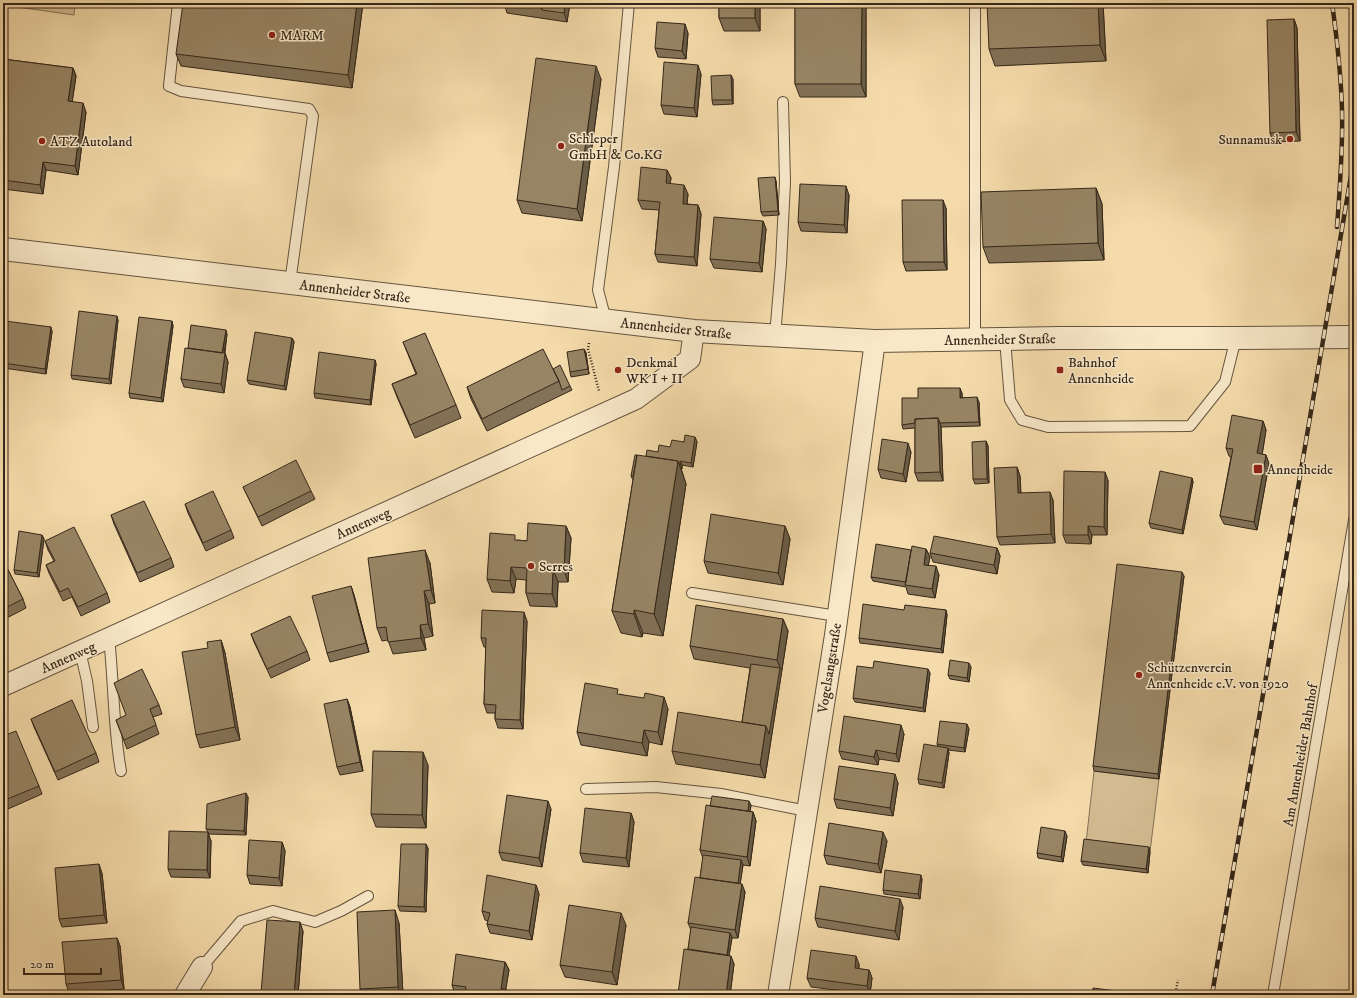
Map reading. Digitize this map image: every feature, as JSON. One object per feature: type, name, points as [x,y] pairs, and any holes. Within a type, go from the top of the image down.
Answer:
[{"type":"street","name":"Annenheider Straße","points":[[3,249],[694,331],[876,341],[1060,338],[1354,337]]},
{"type":"street","name":"Annenweg","points":[[3,686],[636,400],[690,359],[694,331]]},
{"type":"street","name":"Vogelsangstraße","points":[[778,995],[837,616],[876,341]]},
{"type":"street","points":[[185,995],[202,967]]},
{"type":"lane","points":[[178,3],[169,86],[181,91],[310,109],[313,116],[290,283]]},
{"type":"lane","points":[[599,320],[598,290],[614,167],[629,3]]},
{"type":"lane","points":[[975,3],[975,339]]},
{"type":"lane","points":[[775,336],[782,264],[785,182],[783,102]]},
{"type":"lane","points":[[1004,339],[1010,400],[1022,420],[1048,427],[1190,426],[1225,382],[1236,338]]},
{"type":"lane","name":"Am Annenheider Bahnhof","points":[[1273,995],[1354,520]]},
{"type":"lane","points":[[692,593],[837,616]]},
{"type":"lane","points":[[109,638],[117,749],[121,771]]},
{"type":"lane","points":[[80,651],[87,681],[92,727]]},
{"type":"lane","points":[[586,789],[656,787],[721,794],[807,810]]},
{"type":"lane","points":[[202,967],[241,921],[273,911],[315,922],[341,911],[368,896]]},
{"type":"path","points":[[599,320],[588,349],[605,414]]},
{"type":"path","points":[[1175,995],[1178,980]]},
{"type":"green space","points":[[3,3],[75,3],[74,15],[3,5]]},
{"type":"green space","points":[[1094,771],[1159,779],[1150,852],[1086,843]]},
{"type":"building","name":"MARM","points":[[183,3],[357,3],[348,75],[176,54]]},
{"type":"building","points":[[522,3],[541,3],[540,6]]},
{"type":"building","points":[[543,3],[565,3],[564,13],[542,10]]},
{"type":"building","points":[[719,3],[755,3],[755,18],[719,18]]},
{"type":"building","points":[[795,3],[862,3],[861,84],[795,84]]},
{"type":"building","points":[[987,3],[1098,3],[1100,45],[989,49]]},
{"type":"building","points":[[1294,19],[1296,132],[1270,133],[1267,20]]},
{"type":"building","points":[[657,22],[685,24],[682,51],[655,48]]},
{"type":"building","name":"Schleper GmbH & Co.KG","points":[[536,58],[596,66],[577,209],[517,200]]},
{"type":"building","name":"ATZ Autoland","points":[[3,59],[73,68],[68,101],[83,103],[75,166],[43,162],[40,185],[3,180]]},
{"type":"building","points":[[664,62],[698,65],[694,108],[661,105]]},
{"type":"building","points":[[731,75],[732,100],[712,100],[711,76]]},
{"type":"building","points":[[641,167],[667,170],[666,183],[684,185],[683,204],[698,205],[694,257],[655,254],[660,202],[638,200]]},
{"type":"building","points":[[775,177],[778,211],[761,212],[758,178]]},
{"type":"building","points":[[800,184],[846,186],[844,225],[798,222]]},
{"type":"building","points":[[1096,188],[1098,243],[983,247],[981,192]]},
{"type":"building","points":[[902,200],[943,200],[944,262],[903,262]]},
{"type":"building","points":[[714,217],[763,221],[759,263],[710,259]]},
{"type":"building","points":[[79,311],[117,316],[109,379],[71,375]]},
{"type":"building","points":[[139,317],[172,321],[161,398],[129,393]]},
{"type":"building","points":[[5,321],[51,327],[45,369],[3,363],[3,333]]},
{"type":"building","points":[[191,325],[226,330],[222,353],[188,348]]},
{"type":"building","points":[[255,332],[292,338],[284,386],[247,380]]},
{"type":"building","points":[[425,333],[456,405],[410,425],[392,384],[417,374],[403,342]]},
{"type":"building","points":[[185,348],[225,353],[221,384],[181,379]]},
{"type":"building","points":[[543,349],[559,381],[482,419],[467,387]]},
{"type":"building","points":[[584,349],[588,369],[570,372],[567,352]]},
{"type":"building","points":[[319,352],[375,360],[370,400],[314,393]]},
{"type":"building","points":[[560,365],[570,386],[562,390],[553,369]]},
{"type":"building","points":[[918,388],[960,388],[960,398],[977,397],[979,422],[940,423],[938,418],[915,419],[915,423],[902,425],[902,398],[918,398]]},
{"type":"building","points":[[1232,415],[1263,421],[1257,453],[1266,455],[1254,522],[1220,516],[1233,449],[1226,448]]},
{"type":"building","points":[[938,418],[940,472],[915,473],[915,419]]},
{"type":"building","points":[[685,435],[695,437],[691,463],[680,461],[679,464],[678,461],[646,456],[647,450],[658,452],[659,445],[670,447],[672,440],[684,442]]},
{"type":"building","points":[[882,439],[908,443],[903,474],[878,469]]},
{"type":"building","points":[[986,441],[987,479],[973,479],[972,442]]},
{"type":"building","points":[[635,455],[637,455],[633,476],[631,476]]},
{"type":"building","points":[[637,455],[678,461],[654,614],[634,610],[634,614],[612,611]]},
{"type":"building","points":[[296,460],[311,491],[258,517],[243,487]]},
{"type":"building","points":[[1017,467],[1018,493],[1050,492],[1051,534],[997,537],[994,468]]},
{"type":"building","points":[[1064,471],[1105,472],[1104,527],[1088,526],[1088,535],[1063,535]]},
{"type":"building","points":[[1160,471],[1192,478],[1182,530],[1149,523]]},
{"type":"building","points":[[213,491],[231,530],[203,543],[185,504]]},
{"type":"building","points":[[144,501],[171,558],[137,573],[111,515]]},
{"type":"building","points":[[711,514],[785,526],[778,573],[704,561]]},
{"type":"building","name":"Serres","points":[[528,523],[566,526],[564,570],[553,569],[552,594],[526,593],[527,568],[511,567],[510,581],[487,579],[490,533],[515,535],[515,540],[527,541]]},
{"type":"building","points":[[74,527],[107,593],[78,607],[68,588],[60,592],[46,565],[55,561],[45,541]]},
{"type":"building","points":[[19,531],[42,535],[37,573],[14,570]]},
{"type":"building","points":[[934,536],[997,548],[994,565],[930,553]]},
{"type":"building","points":[[876,544],[911,550],[906,582],[871,577]]},
{"type":"building","points":[[912,546],[926,549],[924,565],[936,566],[932,589],[905,585]]},
{"type":"building","points":[[425,550],[431,590],[424,591],[428,624],[420,625],[421,638],[388,642],[386,627],[377,628],[368,558]]},
{"type":"building","points":[[3,560],[23,599],[3,609]]},
{"type":"building","name":"Schützenverein Annenheide e.V. von 1920","points":[[1117,564],[1182,572],[1158,774],[1093,766]]},
{"type":"building","points":[[351,586],[366,643],[327,653],[312,596]]},
{"type":"building","points":[[863,604],[904,610],[905,605],[946,610],[941,649],[859,638]]},
{"type":"building","points":[[696,605],[783,619],[777,660],[690,646]]},
{"type":"building","points":[[482,610],[524,612],[520,720],[495,719],[496,705],[484,704],[486,638],[481,638]]},
{"type":"building","points":[[290,616],[307,651],[267,669],[251,634]]},
{"type":"building","points":[[221,640],[235,727],[196,735],[182,652],[208,648],[207,642]]},
{"type":"building","points":[[950,660],[969,663],[967,678],[948,675]]},
{"type":"building","points":[[874,661],[928,669],[923,708],[853,698],[857,666],[873,668]]},
{"type":"building","points":[[751,664],[780,668],[769,734],[766,726],[742,722]]},
{"type":"building","points":[[142,669],[159,705],[150,709],[156,725],[124,740],[116,720],[126,715],[114,683]]},
{"type":"building","points":[[585,683],[618,689],[617,694],[644,698],[645,693],[664,697],[658,732],[644,730],[642,743],[577,732]]},
{"type":"building","points":[[347,699],[360,762],[337,767],[324,704]]},
{"type":"building","points":[[72,700],[96,753],[55,772],[31,719]]},
{"type":"building","points":[[678,712],[766,726],[760,765],[672,751]]},
{"type":"building","points":[[844,716],[901,725],[896,754],[876,750],[874,757],[839,751]]},
{"type":"building","points":[[940,721],[967,724],[964,748],[937,744]]},
{"type":"building","points":[[16,731],[39,786],[5,800],[3,796],[3,736]]},
{"type":"building","points":[[924,744],[948,748],[942,783],[918,779]]},
{"type":"building","points":[[373,751],[423,752],[422,815],[371,814]]},
{"type":"building","points":[[839,766],[895,774],[890,808],[834,799]]},
{"type":"building","points":[[246,793],[244,831],[206,829],[207,804]]},
{"type":"building","points":[[507,795],[548,801],[539,858],[499,852]]},
{"type":"building","points":[[712,796],[749,801],[748,811],[710,806]]},
{"type":"building","points":[[706,805],[753,812],[747,857],[700,850]]},
{"type":"building","points":[[585,808],[631,813],[626,858],[580,853]]},
{"type":"building","points":[[829,823],[883,832],[878,864],[824,855]]},
{"type":"building","points":[[1041,827],[1065,831],[1061,857],[1037,853]]},
{"type":"building","points":[[169,831],[208,832],[207,870],[168,869]]},
{"type":"building","points":[[1084,839],[1149,847],[1146,869],[1081,861]]},
{"type":"building","points":[[249,840],[282,842],[279,878],[247,875]]},
{"type":"building","points":[[401,844],[426,844],[424,907],[398,906]]},
{"type":"building","points":[[703,855],[741,860],[738,883],[700,878]]},
{"type":"building","points":[[99,864],[104,915],[59,919],[55,868]]},
{"type":"building","points":[[885,870],[921,875],[918,894],[883,890]]},
{"type":"building","points":[[487,875],[536,885],[529,931],[487,924],[490,913],[482,911]]},
{"type":"building","points":[[695,877],[742,884],[735,930],[688,923]]},
{"type":"building","points":[[820,886],[900,899],[895,931],[815,918]]},
{"type":"building","points":[[569,905],[621,913],[612,972],[560,965]]},
{"type":"building","points":[[395,910],[398,987],[360,989],[357,912]]},
{"type":"building","points":[[267,920],[300,922],[294,995],[261,993]]},
{"type":"building","points":[[691,927],[730,933],[727,955],[688,949]]},
{"type":"building","points":[[117,938],[121,980],[66,984],[62,942]]},
{"type":"building","points":[[684,949],[731,956],[726,995],[678,994]]},
{"type":"building","points":[[811,950],[856,956],[855,968],[869,970],[867,986],[807,978]]},
{"type":"building","points":[[456,954],[505,962],[501,989],[506,989],[505,995],[465,995],[466,987],[452,985]]},
{"type":"building","points":[[1093,988],[1132,993],[1132,995],[1092,995]]},
{"type":"railway","points":[[1332,3],[1341,83],[1342,110],[1342,154],[1337,227]]},
{"type":"railway","points":[[1212,995],[1354,158]]},
{"type":"place","name":"MARM","points":[[272,35]]},
{"type":"place","name":"Sunnamusk","points":[[1290,139]]},
{"type":"place","name":"ATZ Autoland","points":[[42,141]]},
{"type":"place","name":"Schleper GmbH & Co.KG","points":[[561,146]]},
{"type":"place","name":"Denkmal WK I + II","points":[[618,370]]},
{"type":"place","name":"Bahnhof Annenheide","points":[[1060,370]]},
{"type":"place","name":"Annenheide","points":[[1258,469]]},
{"type":"place","name":"Serres","points":[[531,566]]},
{"type":"place","name":"Schützenverein Annenheide e.V. von 1920","points":[[1139,675]]}]
